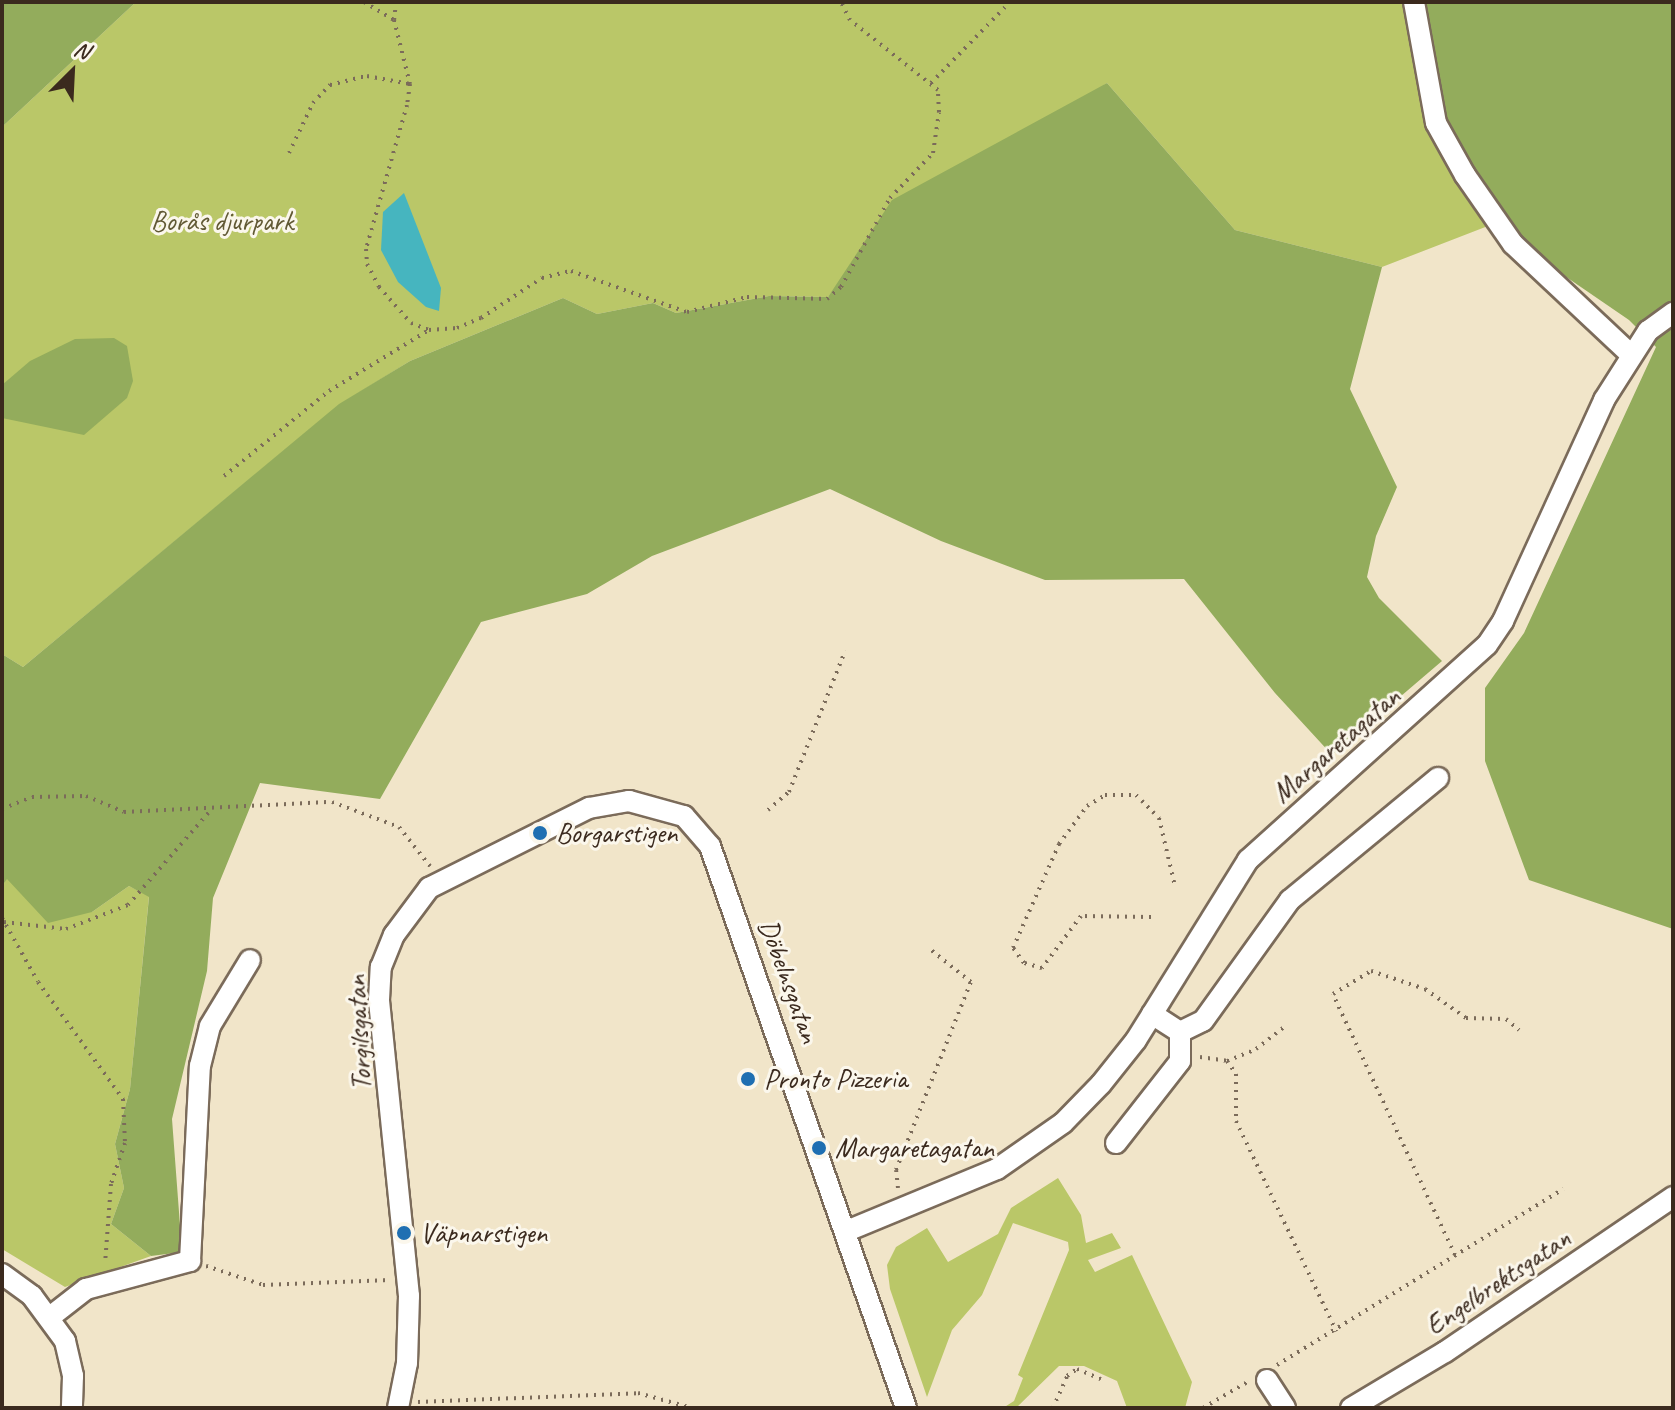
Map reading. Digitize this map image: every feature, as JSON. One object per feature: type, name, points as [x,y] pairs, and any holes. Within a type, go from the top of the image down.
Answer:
[{"type":"street","points":[[1414,2],[1436,123],[1465,175],[1513,244],[1631,355]]},
{"type":"street","name":"Margaretagatan","points":[[847,1231],[971,1184],[1042,1140],[1101,1084],[1152,1014],[1248,860],[1487,645],[1503,621],[1604,400],[1648,331],[1673,313]]},
{"type":"street","points":[[1180,1032],[1203,1021],[1216,1006],[1290,900],[1438,778]]},
{"type":"street","name":"Torgilsgatan","points":[[399,1405],[407,1363],[408,1279],[379,1000],[381,967],[394,935],[429,888],[589,808],[629,801]]},
{"type":"street","name":"Döbelnsgatan","points":[[629,801],[684,816],[710,846],[847,1231],[906,1408]]},
{"type":"street","points":[[50,1317],[86,1289],[190,1261],[200,1066],[210,1026],[250,960]]},
{"type":"street","points":[[1152,1014],[1180,1032]]},
{"type":"street","points":[[1116,1143],[1182,1054],[1180,1032]]},
{"type":"street","name":"Engelbrektsgatan","points":[[1351,1408],[1445,1352],[1673,1197]]},
{"type":"street","points":[[5,1276],[50,1317],[65,1341],[72,1408]]},
{"type":"street","points":[[1264,1375],[1285,1408]]},
{"type":"path","points":[[364,2],[394,20]]},
{"type":"path","points":[[396,2],[394,20],[410,84],[366,249],[367,264],[379,287],[411,323],[429,330],[457,328],[542,278],[571,271],[687,312],[747,297],[827,299],[841,287],[890,198],[933,153],[939,112],[938,90],[850,20],[841,2]]},
{"type":"path","points":[[931,83],[1010,2]]},
{"type":"path","points":[[289,153],[313,103],[330,85],[367,76],[410,84]]},
{"type":"path","points":[[224,476],[329,391],[429,330]]},
{"type":"path","points":[[768,810],[789,792],[845,651]]},
{"type":"path","points":[[1151,917],[1081,916],[1042,968],[1024,963],[1013,948],[1059,844],[1087,806],[1105,795],[1136,795],[1159,818],[1175,886]]},
{"type":"path","points":[[2,809],[32,797],[86,796],[124,812],[210,811],[332,802],[399,827],[442,881]]},
{"type":"path","points":[[3,920],[66,929],[128,905],[210,811]]},
{"type":"path","points":[[3,920],[38,982],[123,1099],[125,1143],[111,1184],[106,1283]]},
{"type":"path","points":[[908,1209],[899,1193],[896,1170],[971,982],[931,950]]},
{"type":"path","points":[[1455,1255],[1333,994],[1371,971],[1425,989],[1466,1018],[1506,1019],[1519,1030]]},
{"type":"path","points":[[1182,1054],[1227,1061],[1256,1049],[1287,1025]]},
{"type":"path","points":[[1227,1061],[1236,1074],[1236,1121],[1336,1331]]},
{"type":"path","points":[[1203,1408],[1264,1375],[1563,1189]]},
{"type":"path","points":[[190,1261],[263,1285],[408,1279]]},
{"type":"path","points":[[1049,1400],[1054,1406],[1067,1376],[1077,1369],[1101,1379]]},
{"type":"path","points":[[399,1405],[638,1393],[692,1408]]},
{"type":"green space","points":[[2,2],[136,2],[2,127]]},
{"type":"green space","name":"Borås djurpark","points":[[136,2],[1421,2],[1431,36],[1438,114],[1506,219],[1382,267],[1235,230],[1107,83],[856,260],[828,297],[769,296],[676,313],[653,303],[597,314],[563,298],[410,361],[339,405],[23,667],[2,654],[2,127]]},
{"type":"green space","points":[[1421,2],[1673,2],[1673,929],[1529,880],[1485,761],[1485,688],[1524,633],[1656,347],[1629,320],[1540,259],[1506,219],[1438,114],[1431,36]]},
{"type":"green space","points":[[1107,83],[1235,230],[1382,267],[1350,389],[1397,487],[1376,536],[1367,577],[1379,598],[1442,661],[1332,755],[1275,693],[1184,579],[1045,580],[941,541],[830,489],[652,556],[587,594],[481,622],[380,799],[260,783],[213,898],[207,971],[172,1119],[182,1252],[151,1256],[111,1224],[124,1188],[115,1144],[130,1089],[149,897],[129,886],[92,912],[48,923],[7,879],[2,886],[2,654],[23,667],[339,404],[410,361],[563,298],[597,314],[653,303],[676,313],[769,296],[828,297],[892,200]]},
{"type":"green space","points":[[114,338],[127,346],[133,381],[127,398],[84,435],[2,418],[2,385],[30,361],[75,339]]},
{"type":"green space","points":[[7,878],[92,912],[129,886],[149,896],[130,1089],[115,1144],[124,1188],[111,1224],[151,1256],[65,1287],[2,1249],[2,886]]},
{"type":"green space","points":[[1058,1178],[1081,1215],[1086,1243],[1112,1233],[1121,1248],[1088,1260],[1095,1272],[1132,1255],[1192,1382],[1185,1408],[1127,1408],[1117,1381],[1084,1366],[1059,1366],[1016,1408],[1003,1408],[1014,1401],[1023,1378],[1018,1375],[1069,1250],[1068,1242],[1013,1223],[982,1295],[952,1330],[927,1397],[890,1289],[887,1265],[896,1247],[927,1228],[948,1262],[998,1234],[1011,1208]]},
{"type":"water","points":[[404,193],[441,288],[439,311],[426,307],[398,282],[381,250],[383,212]]},
{"type":"place","name":"Borgarstigen","points":[[540,833]]},
{"type":"place","name":"Pronto Pizzeria","points":[[748,1079]]},
{"type":"place","name":"Margaretagatan","points":[[819,1148]]},
{"type":"place","name":"Väpnarstigen","points":[[404,1233]]}]
